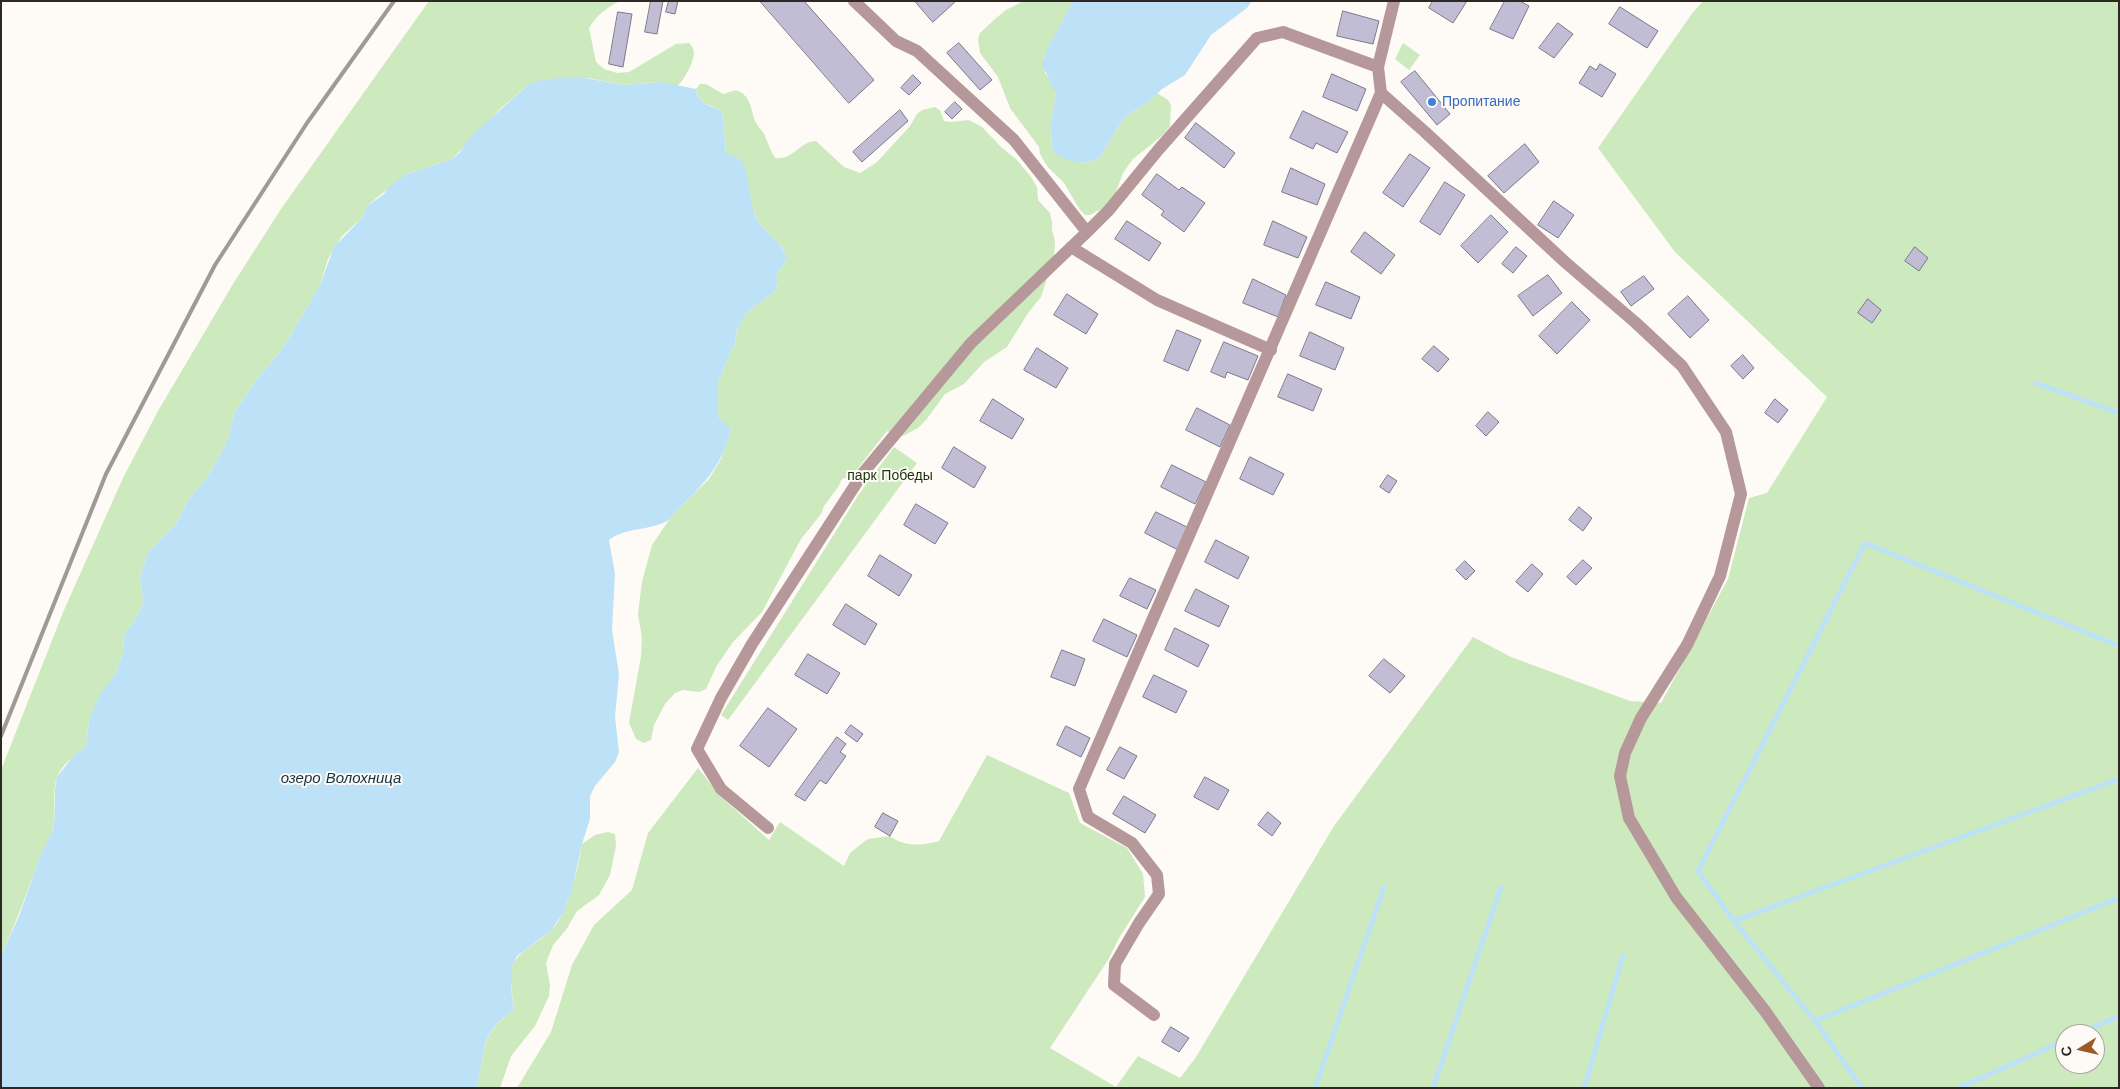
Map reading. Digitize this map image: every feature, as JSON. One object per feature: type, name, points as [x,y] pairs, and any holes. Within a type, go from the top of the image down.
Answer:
[{"type":"street","points":[[854,1],[896,41],[917,51],[1014,140],[1086,232]]},
{"type":"street","points":[[1154,1015],[1114,985],[1115,964],[1139,923],[1160,894],[1157,875],[1132,843],[1088,816],[1079,789],[1381,93],[1378,68],[1394,1]]},
{"type":"street","points":[[768,828],[721,789],[697,749],[721,698],[752,644],[863,473],[971,343],[1109,210],[1159,148],[1257,38],[1283,32],[1378,68]]},
{"type":"street","points":[[1381,93],[1565,262],[1636,323],[1682,366],[1726,432],[1741,494],[1720,576],[1687,645],[1641,718],[1625,753],[1620,776],[1629,818],[1676,897],[1765,1011],[1819,1088]]},
{"type":"street","points":[[1072,247],[1157,300],[1270,350]]},
{"type":"green space","points":[[429,1],[620,1],[602,12],[589,28],[596,62],[604,69],[617,73],[629,72],[676,44],[689,43],[694,54],[690,67],[677,86],[661,82],[624,85],[588,78],[529,84],[500,109],[452,159],[405,175],[367,206],[362,218],[342,236],[328,259],[320,285],[283,348],[257,379],[235,412],[229,437],[217,461],[205,480],[188,500],[176,524],[148,552],[140,577],[143,602],[138,615],[123,637],[124,650],[115,675],[100,696],[89,720],[86,747],[69,760],[57,777],[52,831],[1,956],[1,770],[64,610],[123,478],[158,411],[233,284],[281,209]]},
{"type":"green space","points":[[1024,1],[1073,1],[1044,57],[1045,73],[1054,86],[1056,93],[1050,127],[1053,151],[1076,161],[1093,161],[1099,158],[1125,117],[1147,103],[1157,93],[1168,100],[1171,105],[1170,126],[1163,135],[1133,159],[1123,173],[1115,195],[1105,207],[1090,215],[1085,215],[1080,210],[1064,183],[1047,166],[1040,154],[1039,147],[1010,108],[998,77],[980,53],[978,39],[980,33],[1006,10]]},
{"type":"green space","points":[[1703,1],[2119,1],[2119,1088],[517,1088],[551,1032],[572,965],[594,925],[632,890],[648,833],[698,768],[720,796],[769,840],[780,822],[844,866],[850,853],[868,839],[890,836],[907,844],[926,844],[939,841],[987,755],[1069,793],[1080,823],[1127,848],[1143,874],[1145,897],[1119,938],[1108,960],[1050,1048],[1116,1087],[1138,1056],[1180,1078],[1196,1057],[1334,826],[1473,637],[1511,657],[1630,701],[1661,703],[1728,579],[1749,498],[1767,493],[1827,397],[1675,252],[1598,148],[1691,15]]},
{"type":"green space","points":[[1403,43],[1420,55],[1409,70],[1395,59]]},
{"type":"green space","points":[[700,84],[706,84],[723,94],[736,90],[745,96],[748,99],[756,123],[764,134],[775,158],[787,157],[805,144],[816,141],[844,167],[860,173],[877,162],[922,110],[935,107],[940,110],[944,121],[969,120],[982,127],[1002,148],[1016,159],[1031,177],[1037,187],[1038,200],[1050,213],[1055,241],[1054,257],[1041,297],[1028,313],[1007,347],[984,362],[964,384],[945,394],[918,428],[903,436],[887,431],[852,476],[842,479],[824,506],[821,514],[801,539],[762,612],[733,642],[716,667],[706,689],[699,692],[683,690],[675,693],[665,704],[654,725],[651,740],[644,743],[636,739],[629,723],[641,656],[642,638],[638,614],[642,582],[652,545],[673,514],[709,479],[721,459],[731,429],[717,416],[717,384],[735,343],[737,329],[748,311],[776,291],[778,272],[787,260],[782,247],[756,218],[743,171],[734,158],[726,153],[722,111],[699,98],[696,89]]},
{"type":"green space","name":"парк Победы","points":[[894,447],[917,463],[728,720],[721,715],[859,494]]},
{"type":"green space","points":[[608,832],[615,834],[616,846],[610,875],[599,895],[577,911],[566,930],[553,945],[546,963],[550,985],[549,996],[535,1026],[511,1056],[500,1088],[476,1088],[485,1045],[489,1036],[502,1019],[514,1010],[511,978],[512,967],[515,961],[545,936],[561,917],[573,886],[582,844],[595,835]]},
{"type":"water","points":[[1073,1],[1252,1],[1247,8],[1211,35],[1185,75],[1162,89],[1147,103],[1125,117],[1099,158],[1081,163],[1064,158],[1053,151],[1050,127],[1056,93],[1042,65],[1047,49]]},
{"type":"water","name":"озеро Волохница","points":[[580,77],[624,85],[661,82],[696,89],[702,101],[722,111],[726,153],[743,163],[755,216],[778,242],[787,260],[778,272],[776,291],[748,311],[737,329],[735,343],[717,384],[717,416],[731,428],[719,462],[705,481],[667,521],[623,533],[609,540],[615,574],[612,630],[619,674],[615,717],[619,752],[615,762],[595,786],[590,796],[590,819],[582,844],[572,890],[563,913],[551,931],[517,956],[512,966],[511,988],[514,1010],[494,1027],[485,1044],[476,1088],[1,1088],[1,956],[19,916],[41,854],[53,829],[57,777],[74,755],[86,747],[89,720],[99,696],[115,675],[124,650],[123,637],[138,615],[143,602],[140,577],[148,552],[176,524],[188,500],[205,480],[229,437],[235,412],[257,379],[283,348],[320,285],[334,247],[362,218],[367,206],[383,195],[390,186],[405,175],[452,159],[459,153],[471,136],[529,84],[547,79]]},
{"type":"building","points":[[651,1],[663,1],[657,34],[645,32]]},
{"type":"building","points":[[669,1],[678,1],[675,14],[666,12]]},
{"type":"building","points":[[760,1],[804,1],[874,80],[849,103]]},
{"type":"building","points":[[915,1],[956,1],[933,22]]},
{"type":"building","points":[[1433,1],[1467,1],[1453,23],[1429,8]]},
{"type":"building","points":[[1505,1],[1520,1],[1529,6],[1513,39],[1490,29]]},
{"type":"building","points":[[1620,7],[1658,31],[1647,48],[1609,24]]},
{"type":"building","points":[[1343,11],[1379,21],[1373,44],[1337,36]]},
{"type":"building","points":[[618,12],[632,14],[623,67],[609,64]]},
{"type":"building","points":[[1558,23],[1573,34],[1554,58],[1539,48]]},
{"type":"building","points":[[959,43],[992,80],[980,90],[947,53]]},
{"type":"building","points":[[1600,64],[1616,74],[1602,97],[1579,83],[1590,66],[1596,70]]},
{"type":"building","points":[[1415,71],[1450,114],[1437,125],[1401,82]]},
{"type":"building","points":[[1332,74],[1366,89],[1357,111],[1323,97]]},
{"type":"building","points":[[913,75],[921,83],[909,95],[901,88]]},
{"type":"building","points":[[955,102],[962,109],[952,119],[945,112]]},
{"type":"building","points":[[900,110],[908,121],[862,162],[853,152]]},
{"type":"building","points":[[1303,111],[1348,132],[1337,153],[1316,143],[1313,149],[1290,138]]},
{"type":"building","points":[[1196,123],[1235,153],[1224,168],[1185,138]]},
{"type":"building","points":[[1525,144],[1539,162],[1504,193],[1488,176]]},
{"type":"building","points":[[1410,154],[1430,168],[1403,207],[1383,193]]},
{"type":"building","points":[[1291,168],[1325,184],[1317,205],[1282,192]]},
{"type":"building","points":[[1157,174],[1179,190],[1182,187],[1205,203],[1184,232],[1161,215],[1164,211],[1142,195]]},
{"type":"building","points":[[1445,182],[1465,195],[1440,235],[1420,222]]},
{"type":"building","points":[[1554,201],[1574,215],[1558,238],[1538,225]]},
{"type":"building","points":[[1491,215],[1508,232],[1478,263],[1461,246]]},
{"type":"building","points":[[1127,221],[1161,243],[1149,261],[1115,239]]},
{"type":"building","points":[[1273,221],[1307,237],[1298,258],[1264,245]]},
{"type":"building","points":[[1365,232],[1395,255],[1381,274],[1351,252]]},
{"type":"building","points":[[1516,247],[1527,256],[1513,273],[1502,264]]},
{"type":"building","points":[[1915,247],[1928,258],[1919,271],[1905,261]]},
{"type":"building","points":[[1548,275],[1562,293],[1533,316],[1518,296]]},
{"type":"building","points":[[1644,276],[1654,289],[1631,306],[1621,292]]},
{"type":"building","points":[[1253,279],[1286,295],[1278,317],[1243,303]]},
{"type":"building","points":[[1326,282],[1360,297],[1351,319],[1316,305]]},
{"type":"building","points":[[1067,294],[1098,314],[1086,334],[1054,315]]},
{"type":"building","points":[[1688,296],[1709,320],[1690,338],[1668,314]]},
{"type":"building","points":[[1868,299],[1881,310],[1872,323],[1858,313]]},
{"type":"building","points":[[1572,302],[1590,320],[1557,354],[1539,336]]},
{"type":"building","points":[[1177,330],[1201,340],[1188,371],[1164,361]]},
{"type":"building","points":[[1310,332],[1344,348],[1335,370],[1300,356]]},
{"type":"building","points":[[1224,342],[1258,356],[1248,380],[1227,372],[1225,378],[1211,372]]},
{"type":"building","points":[[1434,346],[1449,359],[1438,372],[1422,359]]},
{"type":"building","points":[[1037,348],[1068,368],[1056,388],[1024,370]]},
{"type":"building","points":[[1743,355],[1754,368],[1743,379],[1731,366]]},
{"type":"building","points":[[1288,374],[1322,389],[1313,411],[1278,397]]},
{"type":"building","points":[[993,399],[1024,419],[1012,439],[980,421]]},
{"type":"building","points":[[1775,399],[1788,410],[1778,423],[1765,413]]},
{"type":"building","points":[[1197,408],[1230,425],[1220,447],[1186,430]]},
{"type":"building","points":[[1488,412],[1499,422],[1486,436],[1476,426]]},
{"type":"building","points":[[954,447],[986,467],[974,488],[942,468]]},
{"type":"building","points":[[1250,457],[1284,474],[1273,495],[1240,479]]},
{"type":"building","points":[[1172,465],[1206,482],[1195,504],[1161,487]]},
{"type":"building","points":[[1388,475],[1397,481],[1389,493],[1380,487]]},
{"type":"building","points":[[916,504],[948,523],[935,544],[904,525]]},
{"type":"building","points":[[1579,507],[1592,518],[1583,531],[1569,520]]},
{"type":"building","points":[[1156,512],[1189,528],[1178,550],[1145,533]]},
{"type":"building","points":[[1216,540],[1249,557],[1238,579],[1205,562]]},
{"type":"building","points":[[880,555],[912,575],[899,596],[868,576]]},
{"type":"building","points":[[1583,560],[1592,568],[1576,585],[1567,577]]},
{"type":"building","points":[[1465,561],[1475,571],[1466,580],[1456,570]]},
{"type":"building","points":[[1532,564],[1543,574],[1528,592],[1516,582]]},
{"type":"building","points":[[1130,578],[1156,590],[1147,609],[1120,596]]},
{"type":"building","points":[[1196,589],[1229,606],[1219,627],[1185,611]]},
{"type":"building","points":[[846,604],[877,624],[865,645],[833,625]]},
{"type":"building","points":[[1104,619],[1137,635],[1127,657],[1093,641]]},
{"type":"building","points":[[1175,628],[1209,645],[1198,667],[1165,650]]},
{"type":"building","points":[[1062,650],[1085,659],[1075,686],[1051,677]]},
{"type":"building","points":[[808,654],[840,673],[827,694],[795,675]]},
{"type":"building","points":[[1384,659],[1405,676],[1390,693],[1369,676]]},
{"type":"building","points":[[1154,675],[1187,691],[1176,713],[1143,697]]},
{"type":"building","points":[[768,708],[797,729],[769,767],[740,746]]},
{"type":"building","points":[[851,725],[863,734],[857,742],[845,733]]},
{"type":"building","points":[[1066,726],[1090,738],[1081,757],[1057,745]]},
{"type":"building","points":[[837,737],[846,744],[840,752],[846,756],[826,784],[820,780],[805,801],[795,795]]},
{"type":"building","points":[[1120,747],[1137,756],[1124,779],[1107,770]]},
{"type":"building","points":[[1205,777],[1229,790],[1218,810],[1194,797]]},
{"type":"building","points":[[1124,796],[1156,815],[1145,833],[1113,814]]},
{"type":"building","points":[[1268,812],[1281,823],[1272,836],[1258,825]]},
{"type":"building","points":[[883,813],[898,821],[890,836],[875,827]]},
{"type":"building","points":[[1171,1027],[1189,1038],[1179,1052],[1162,1042]]},
{"type":"waterway","points":[[2036,383],[2119,413]]},
{"type":"waterway","points":[[1862,1088],[1815,1021],[1734,921],[1698,871],[1865,543],[2119,646]]},
{"type":"waterway","points":[[1734,921],[2119,779]]},
{"type":"waterway","points":[[1315,1088],[1384,887]]},
{"type":"waterway","points":[[1433,1088],[1501,887]]},
{"type":"waterway","points":[[1815,1021],[2119,898]]},
{"type":"waterway","points":[[1584,1088],[1623,956]]},
{"type":"waterway","points":[[2101,1024],[2119,1016]]},
{"type":"waterway","points":[[1959,1088],[2055,1045]]},
{"type":"railway","points":[[1,736],[106,474],[215,265],[307,123],[394,1]]},
{"type":"place","name":"Пропитание","points":[[1432,102]]}]
